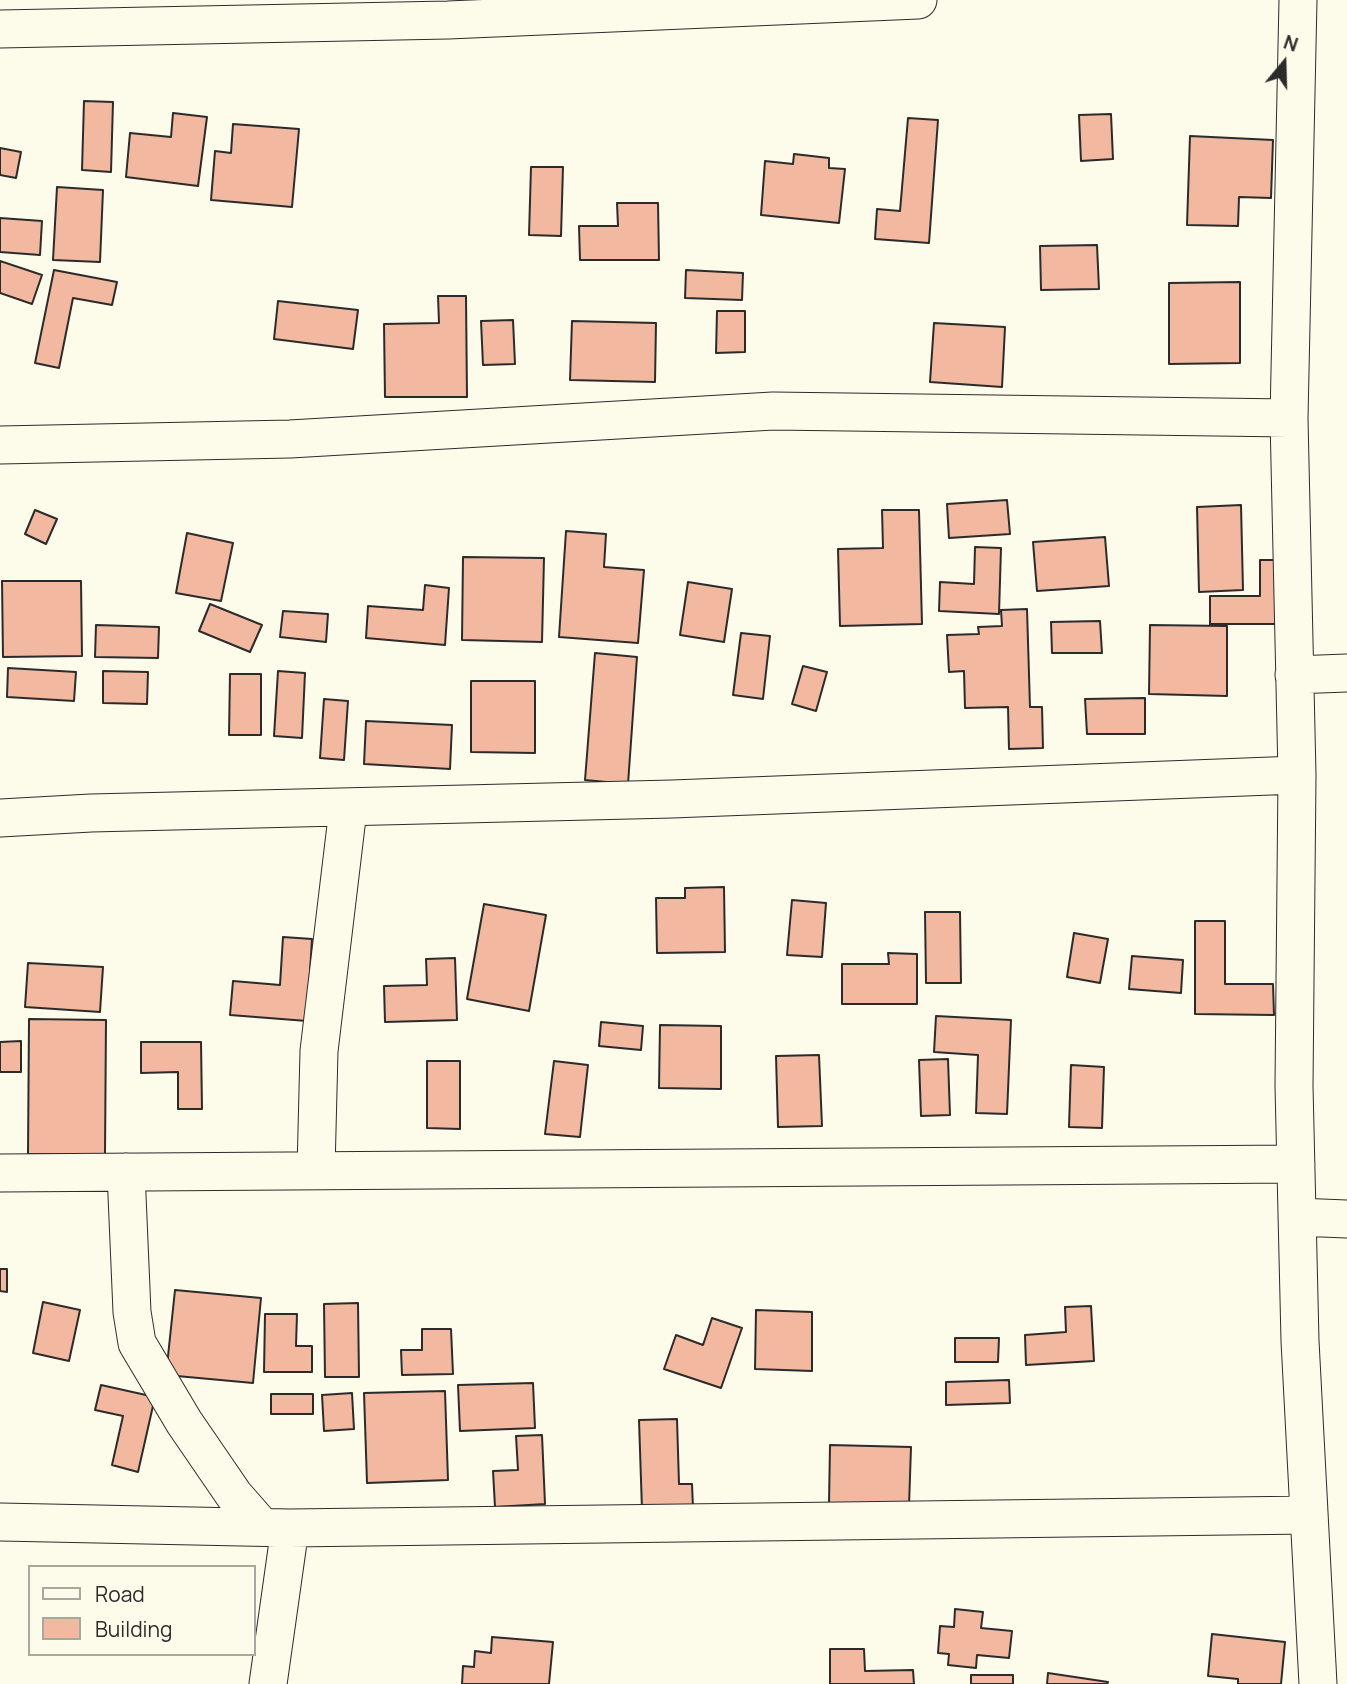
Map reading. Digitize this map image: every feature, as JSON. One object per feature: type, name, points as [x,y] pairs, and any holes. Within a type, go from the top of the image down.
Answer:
[{"type":"street","points":[[0,29],[448,20],[918,0]]},
{"type":"street","points":[[1298,0],[1289,418],[1297,775],[1296,1164],[1318,1684]]},
{"type":"street","points":[[0,445],[290,439],[773,411],[1289,418]]},
{"type":"street","points":[[1294,675],[1347,673]]},
{"type":"street","points":[[0,818],[92,813],[348,809],[1297,775]]},
{"type":"street","points":[[316,1170],[319,1051],[348,809]]},
{"type":"street","points":[[0,1173],[1296,1164]]},
{"type":"street","points":[[127,1171],[132,1312],[137,1343],[184,1422],[234,1494],[276,1527]]},
{"type":"street","points":[[1297,1217],[1347,1219]]},
{"type":"street","points":[[0,1522],[276,1527],[1309,1515]]},
{"type":"street","points":[[268,1684],[276,1527]]},
{"type":"building","points":[[84,101],[113,102],[111,172],[82,170]]},
{"type":"building","points":[[173,113],[207,117],[198,186],[126,177],[130,133],[171,137]]},
{"type":"building","points":[[1111,114],[1113,159],[1081,161],[1079,115]]},
{"type":"building","points":[[908,118],[938,120],[929,243],[875,239],[877,209],[900,211]]},
{"type":"building","points":[[233,124],[299,129],[292,207],[211,200],[215,151],[231,153]]},
{"type":"building","points":[[1190,136],[1273,140],[1271,198],[1239,197],[1238,226],[1187,225]]},
{"type":"building","points":[[0,148],[21,152],[16,178],[0,175]]},
{"type":"building","points":[[794,154],[829,158],[829,168],[845,169],[839,223],[761,215],[765,161],[793,164]]},
{"type":"building","points":[[531,167],[563,167],[561,236],[529,235]]},
{"type":"building","points":[[57,187],[103,190],[100,262],[53,260]]},
{"type":"building","points":[[617,203],[658,203],[659,260],[580,260],[579,226],[618,226]]},
{"type":"building","points":[[0,218],[42,221],[40,255],[0,252]]},
{"type":"building","points":[[1097,245],[1099,289],[1041,290],[1040,246]]},
{"type":"building","points":[[0,261],[42,275],[32,304],[0,293]]},
{"type":"building","points":[[54,270],[117,282],[112,305],[73,298],[59,368],[35,363]]},
{"type":"building","points":[[686,270],[743,273],[742,300],[685,298]]},
{"type":"building","points":[[1240,282],[1240,363],[1169,364],[1169,283]]},
{"type":"building","points":[[438,296],[466,296],[467,397],[385,397],[384,324],[439,323]]},
{"type":"building","points":[[278,301],[358,310],[353,349],[274,339]]},
{"type":"building","points":[[717,311],[745,311],[745,352],[716,353]]},
{"type":"building","points":[[513,320],[515,364],[483,365],[481,321]]},
{"type":"building","points":[[572,321],[656,323],[655,382],[570,380]]},
{"type":"building","points":[[934,323],[1005,327],[1002,387],[930,382]]},
{"type":"building","points":[[1007,500],[1010,534],[949,538],[947,504]]},
{"type":"building","points":[[1241,505],[1243,590],[1199,592],[1197,507]]},
{"type":"building","points":[[35,510],[57,519],[46,544],[25,534]]},
{"type":"building","points":[[882,510],[919,510],[922,624],[840,626],[838,549],[883,548]]},
{"type":"building","points":[[566,531],[606,534],[604,567],[644,570],[638,643],[559,637]]},
{"type":"building","points":[[187,533],[233,543],[221,601],[176,593]]},
{"type":"building","points":[[1105,537],[1109,586],[1037,591],[1033,542]]},
{"type":"building","points":[[975,547],[1001,548],[999,614],[939,611],[940,582],[974,584]]},
{"type":"building","points":[[463,557],[544,558],[542,642],[462,640]]},
{"type":"building","points":[[1260,560],[1281,560],[1281,624],[1210,624],[1210,596],[1260,596]]},
{"type":"building","points":[[2,581],[81,581],[82,656],[3,657]]},
{"type":"building","points":[[688,582],[732,589],[724,642],[680,635]]},
{"type":"building","points":[[425,585],[449,588],[445,645],[366,638],[368,606],[423,610]]},
{"type":"building","points":[[210,604],[262,625],[250,652],[199,631]]},
{"type":"building","points":[[1027,609],[1030,707],[1042,707],[1043,748],[1009,749],[1008,707],[965,708],[964,671],[949,672],[947,635],[979,634],[978,627],[1002,626],[1001,610]]},
{"type":"building","points":[[283,611],[328,614],[326,642],[280,637]]},
{"type":"building","points":[[1100,621],[1102,653],[1052,653],[1051,622]]},
{"type":"building","points":[[96,625],[159,627],[158,658],[95,657]]},
{"type":"building","points":[[1150,625],[1227,626],[1227,696],[1149,694]]},
{"type":"building","points":[[741,633],[770,636],[763,699],[733,695]]},
{"type":"building","points":[[595,653],[637,657],[628,784],[585,780]]},
{"type":"building","points":[[803,666],[827,672],[816,711],[792,704]]},
{"type":"building","points":[[8,668],[76,672],[74,701],[7,697]]},
{"type":"building","points":[[103,671],[148,672],[147,704],[103,703]]},
{"type":"building","points":[[278,671],[305,673],[302,738],[274,736]]},
{"type":"building","points":[[230,674],[261,674],[261,735],[229,735]]},
{"type":"building","points":[[471,681],[535,681],[535,753],[471,752]]},
{"type":"building","points":[[1145,698],[1145,734],[1087,734],[1085,699]]},
{"type":"building","points":[[324,699],[348,701],[344,760],[320,758]]},
{"type":"building","points":[[366,721],[452,725],[450,769],[364,764]]},
{"type":"building","points":[[724,887],[725,952],[657,953],[656,898],[685,898],[685,888]]},
{"type":"building","points":[[792,900],[826,903],[822,957],[787,955]]},
{"type":"building","points":[[484,904],[546,915],[529,1011],[467,999]]},
{"type":"building","points":[[925,912],[960,912],[961,983],[926,983]]},
{"type":"building","points":[[1195,921],[1225,921],[1225,984],[1273,984],[1274,1015],[1195,1014]]},
{"type":"building","points":[[1074,933],[1108,939],[1100,983],[1067,977]]},
{"type":"building","points":[[283,937],[312,939],[307,1021],[230,1015],[233,981],[280,985]]},
{"type":"building","points":[[888,953],[917,954],[917,1004],[842,1004],[842,964],[889,964]]},
{"type":"building","points":[[1132,956],[1183,960],[1181,993],[1129,989]]},
{"type":"building","points":[[455,958],[457,1020],[385,1022],[384,986],[427,985],[426,959]]},
{"type":"building","points":[[28,963],[103,967],[100,1012],[25,1007]]},
{"type":"building","points":[[936,1016],[1011,1020],[1007,1114],[976,1113],[978,1055],[934,1052]]},
{"type":"building","points":[[29,1019],[106,1020],[105,1155],[28,1154]]},
{"type":"building","points":[[601,1022],[643,1026],[641,1050],[599,1046]]},
{"type":"building","points":[[660,1025],[721,1026],[721,1089],[659,1088]]},
{"type":"building","points":[[21,1041],[21,1072],[0,1072],[0,1042]]},
{"type":"building","points":[[141,1042],[201,1042],[202,1109],[178,1109],[178,1072],[141,1073]]},
{"type":"building","points":[[819,1055],[822,1126],[778,1127],[776,1056]]},
{"type":"building","points":[[948,1059],[950,1115],[921,1116],[919,1060]]},
{"type":"building","points":[[427,1061],[460,1061],[460,1129],[427,1128]]},
{"type":"building","points":[[554,1061],[588,1065],[580,1137],[545,1134]]},
{"type":"building","points":[[1071,1065],[1104,1067],[1102,1128],[1069,1127]]},
{"type":"building","points":[[0,1269],[7,1269],[7,1292],[0,1291]]},
{"type":"building","points":[[175,1290],[261,1298],[253,1383],[166,1375]]},
{"type":"building","points":[[43,1302],[80,1310],[69,1361],[33,1353]]},
{"type":"building","points":[[358,1303],[359,1377],[325,1377],[324,1304]]},
{"type":"building","points":[[1091,1306],[1094,1361],[1026,1365],[1025,1335],[1066,1332],[1065,1307]]},
{"type":"building","points":[[756,1310],[812,1312],[812,1371],[755,1369]]},
{"type":"building","points":[[265,1314],[297,1314],[296,1346],[312,1346],[312,1372],[264,1372]]},
{"type":"building","points":[[712,1318],[742,1328],[721,1388],[664,1369],[676,1335],[703,1345]]},
{"type":"building","points":[[422,1329],[451,1329],[453,1374],[402,1375],[401,1350],[422,1350]]},
{"type":"building","points":[[955,1338],[999,1338],[998,1362],[955,1362]]},
{"type":"building","points":[[1009,1380],[1010,1403],[946,1405],[946,1382]]},
{"type":"building","points":[[533,1383],[535,1428],[460,1431],[458,1385]]},
{"type":"building","points":[[101,1385],[155,1397],[138,1472],[112,1465],[123,1416],[95,1410]]},
{"type":"building","points":[[445,1391],[448,1480],[367,1483],[364,1393]]},
{"type":"building","points":[[352,1393],[354,1429],[324,1431],[322,1395]]},
{"type":"building","points":[[271,1394],[313,1394],[313,1414],[271,1414]]},
{"type":"building","points":[[677,1419],[679,1484],[692,1484],[693,1508],[642,1510],[639,1420]]},
{"type":"building","points":[[542,1435],[545,1504],[495,1507],[493,1471],[518,1470],[516,1436]]},
{"type":"building","points":[[830,1445],[911,1447],[909,1506],[829,1504]]},
{"type":"building","points":[[955,1609],[983,1612],[981,1628],[1012,1631],[1009,1658],[977,1655],[976,1668],[948,1665],[949,1654],[938,1653],[940,1626],[954,1627]]},
{"type":"building","points":[[1212,1634],[1285,1642],[1281,1684],[1238,1684],[1238,1679],[1208,1676]]},
{"type":"building","points":[[492,1637],[553,1642],[549,1684],[462,1684],[463,1666],[474,1667],[475,1651],[491,1653]]},
{"type":"building","points":[[830,1649],[864,1649],[865,1671],[913,1670],[914,1684],[830,1684]]},
{"type":"building","points":[[1048,1673],[1108,1682],[1047,1684]]},
{"type":"building","points":[[971,1675],[1013,1675],[1013,1684],[971,1684]]}]
